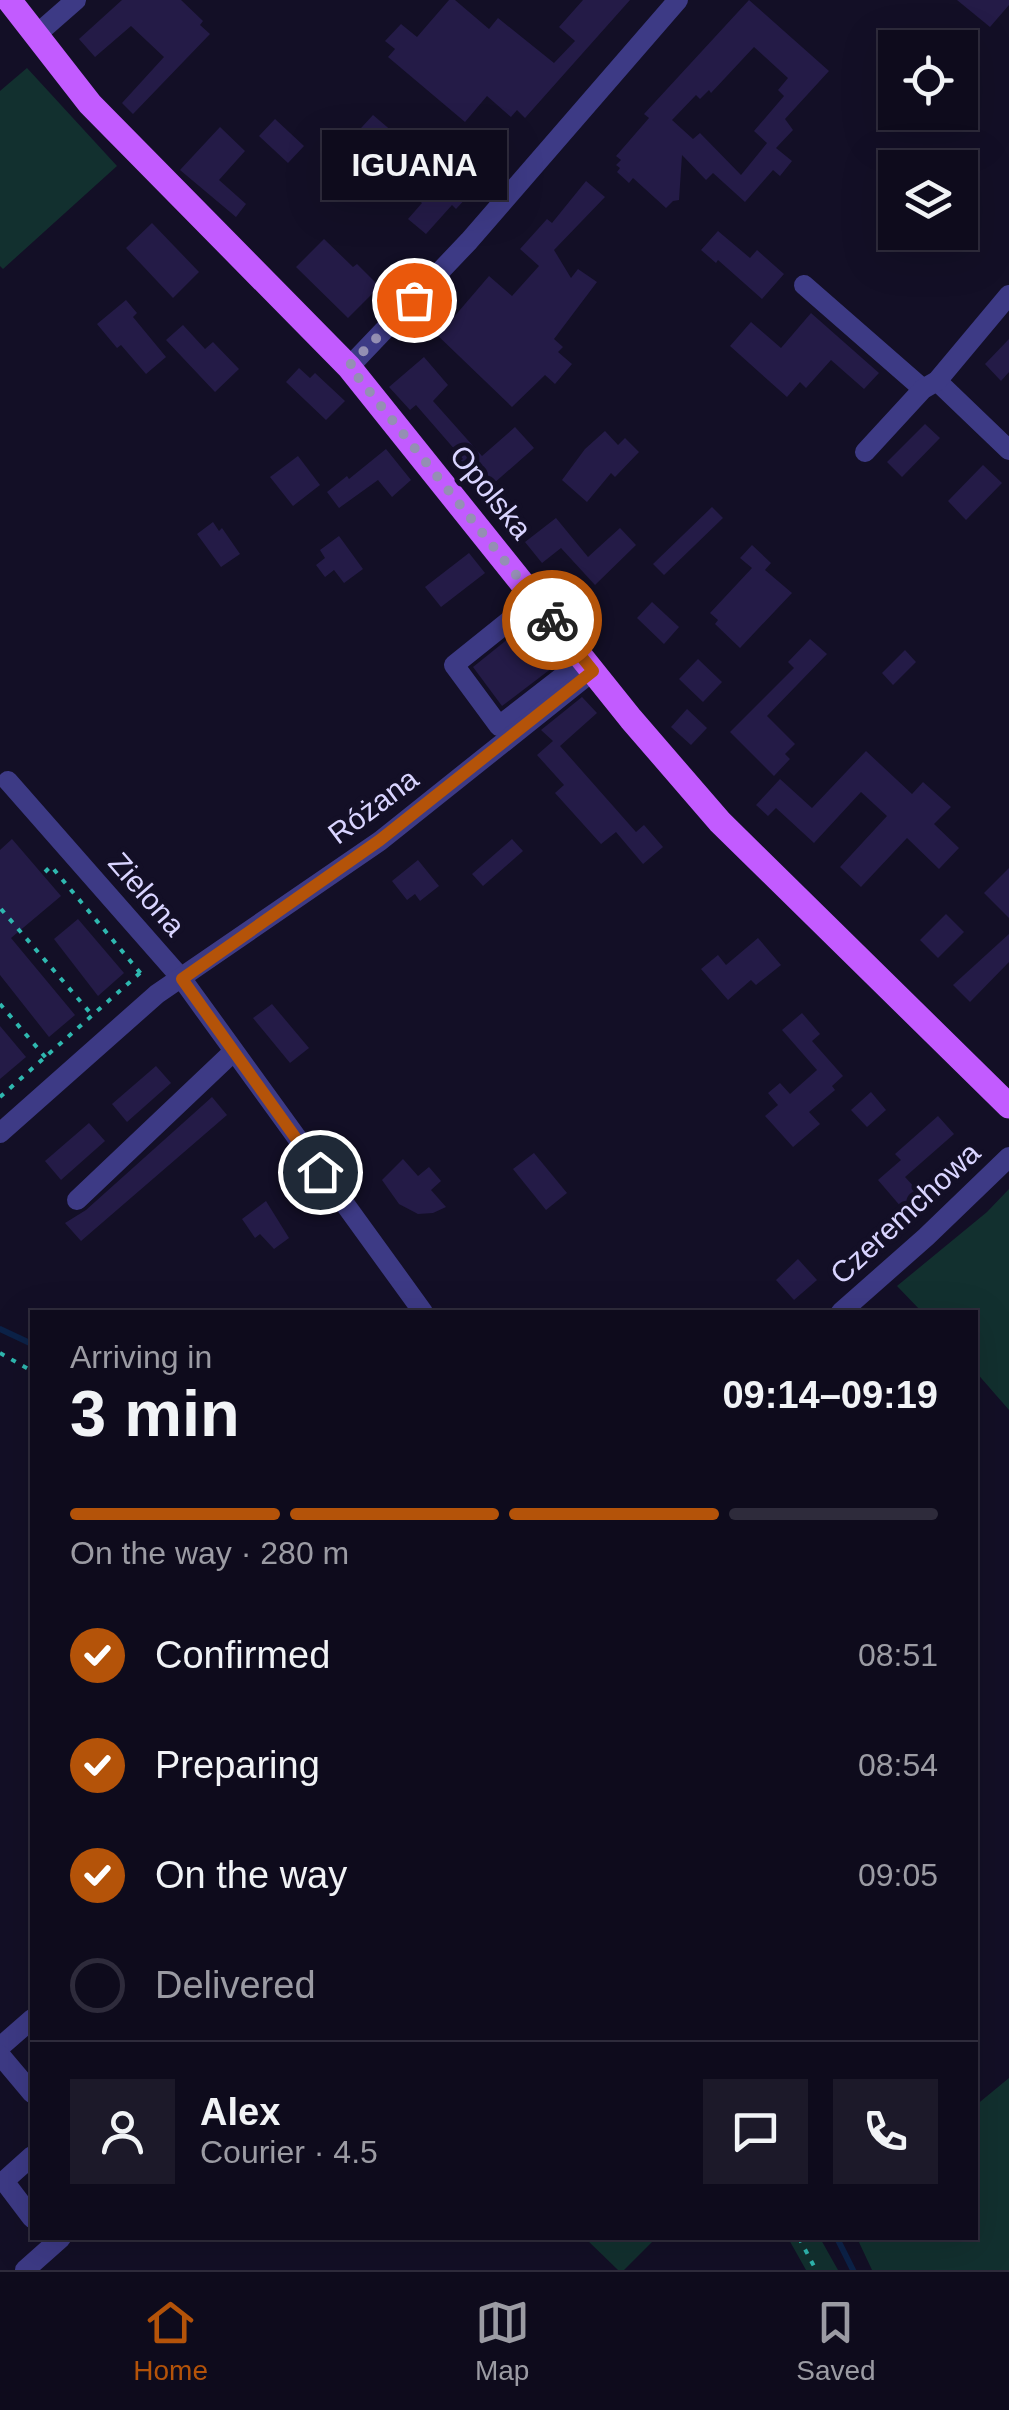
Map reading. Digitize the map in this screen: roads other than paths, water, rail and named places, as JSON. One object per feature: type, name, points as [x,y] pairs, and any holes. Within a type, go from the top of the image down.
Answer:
[{"type":"main road","name":"Opolska","points":[[10,0],[90,104],[349,366],[588,665],[720,822],[1009,1106]]},
{"type":"street","points":[[36,35],[76,0]]},
{"type":"street","points":[[349,366],[469,241],[678,0]]},
{"type":"street","points":[[804,285],[1009,450]]},
{"type":"street","points":[[865,452],[1009,296]]},
{"type":"street","points":[[536,600],[454,666],[499,726],[588,665]]},
{"type":"street","name":"Różana","points":[[0,1134],[157,994],[380,840],[588,665]]},
{"type":"street","name":"Zielona","points":[[8,781],[182,979],[422,1310]]},
{"type":"street","points":[[78,1200],[233,1052]]},
{"type":"street","name":"Czeremchowa","points":[[843,1310],[1009,1158]]},
{"type":"street","points":[[30,2021],[0,2051],[30,2090]]},
{"type":"street","points":[[30,2158],[4,2181],[30,2215]]},
{"type":"street","points":[[24,2270],[59,2240]]},
{"type":"waterway","name":"Zielona","points":[[0,1329],[30,1343]]},
{"type":"waterway","name":"Zielona","points":[[838,2240],[853,2270]]},
{"type":"place","name":"IGUANA","points":[[414,300]]}]
